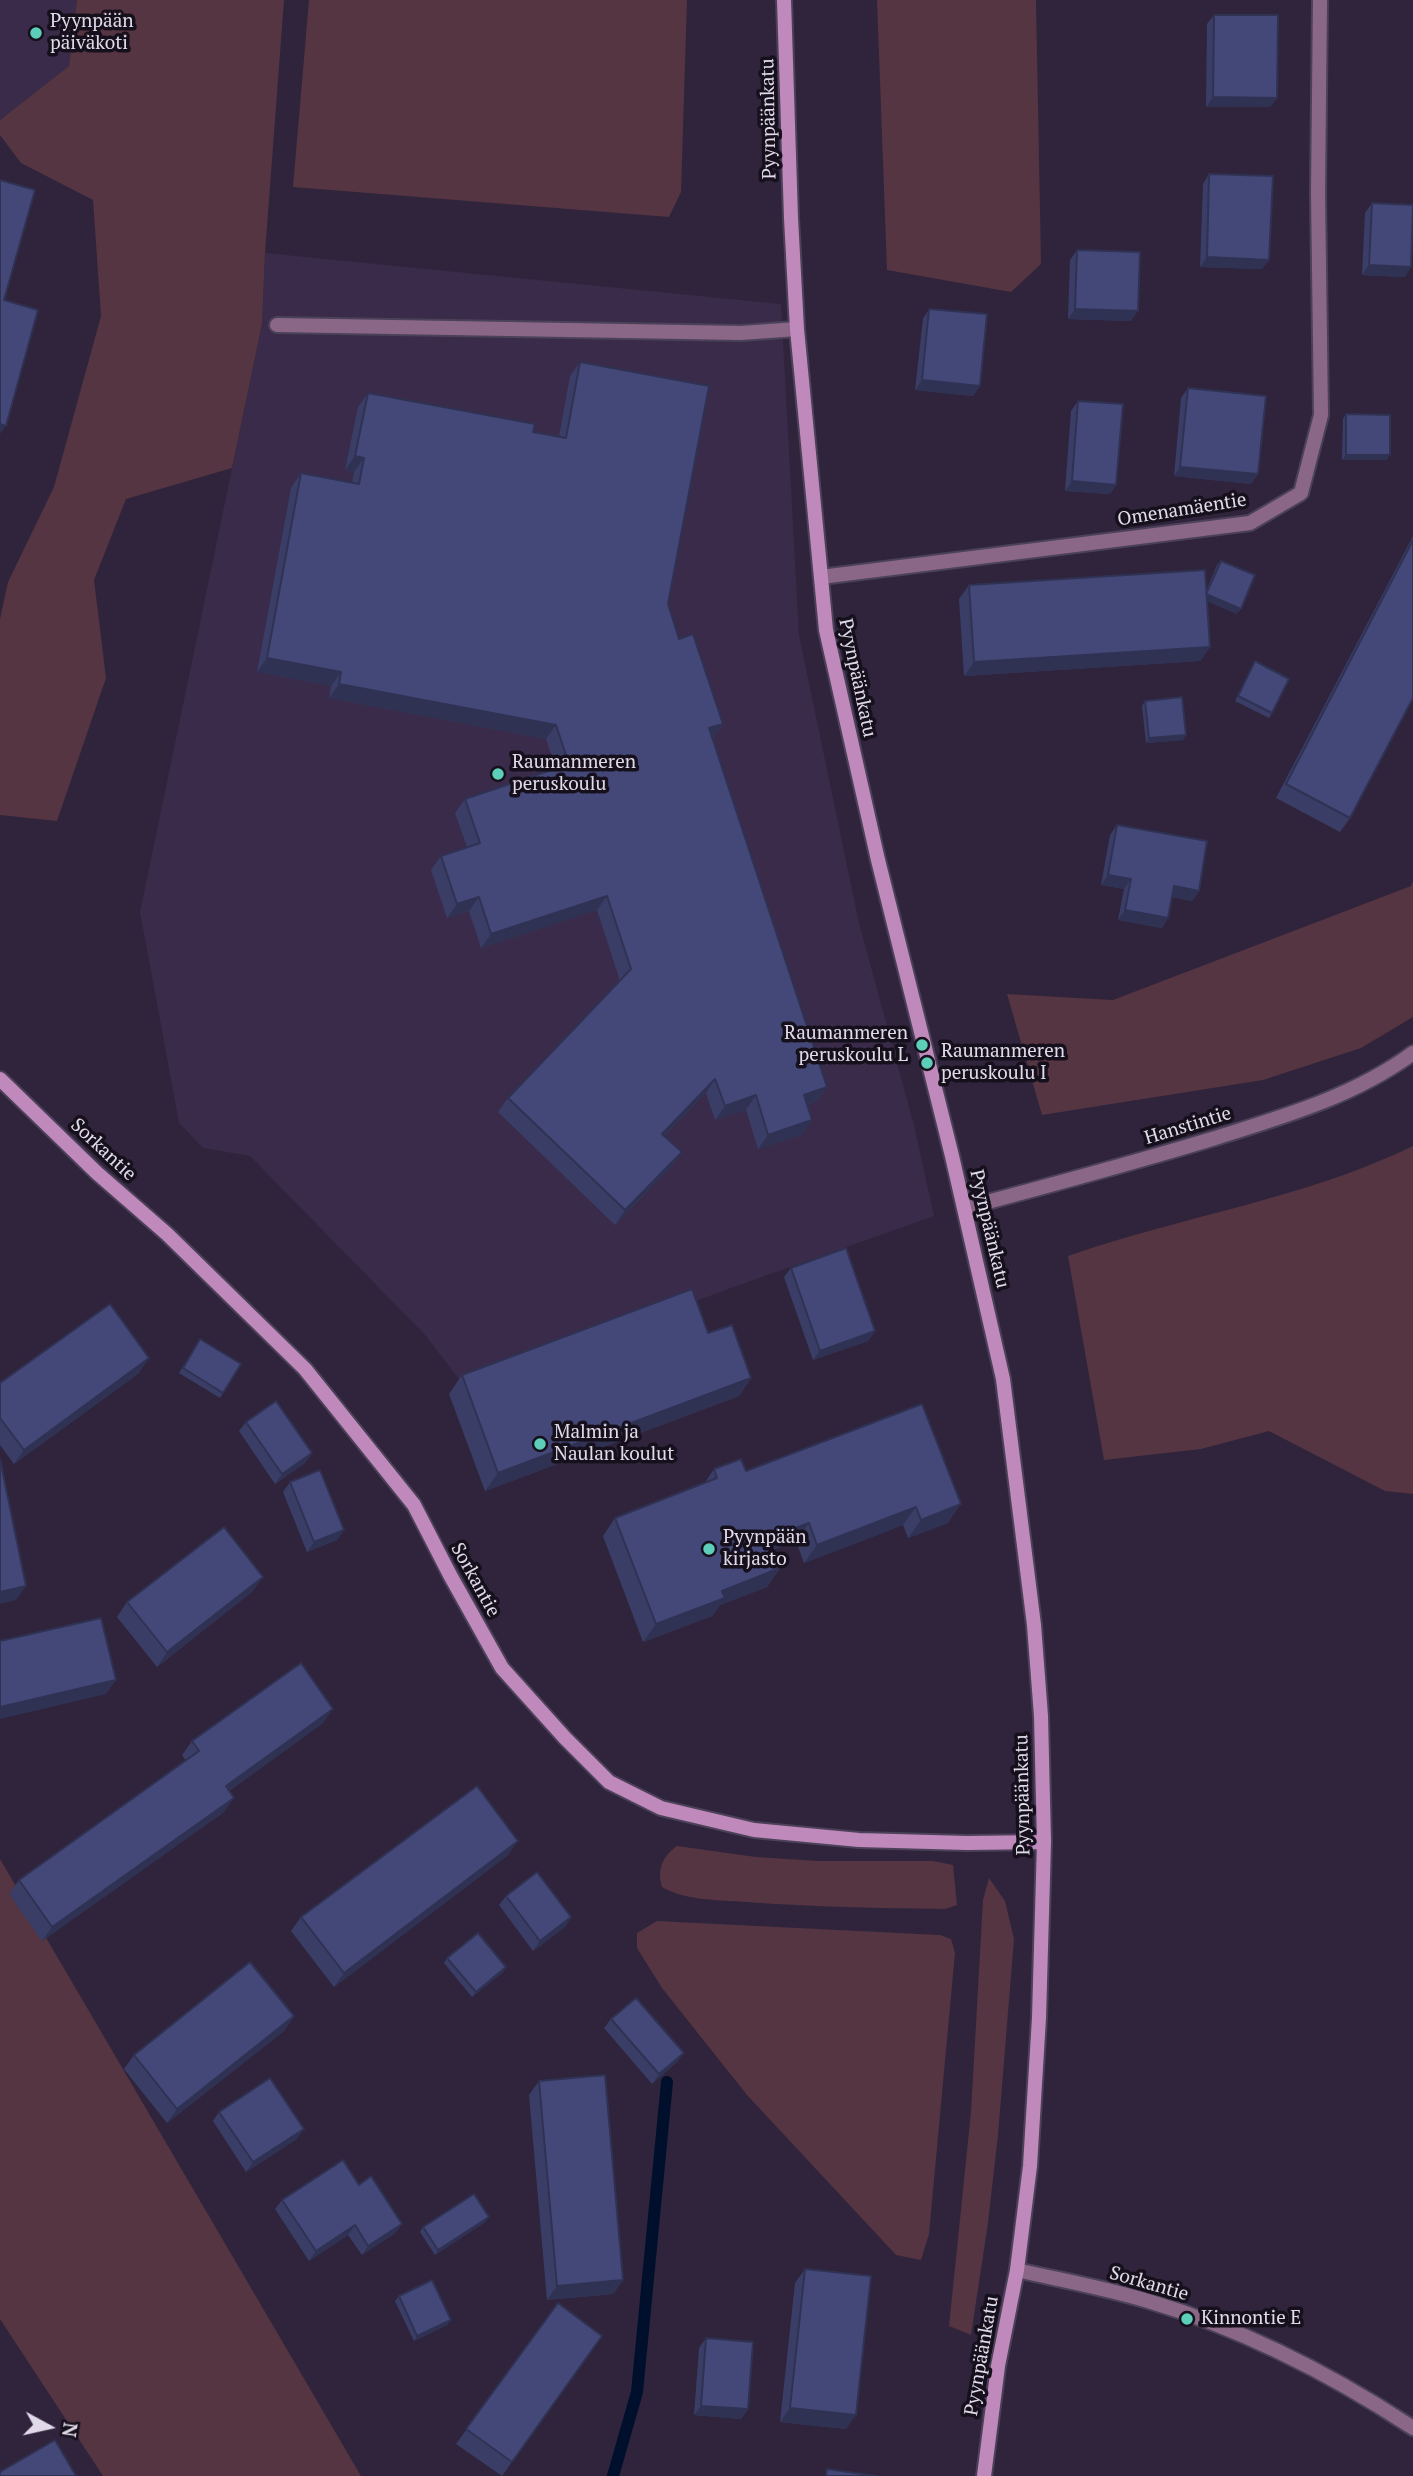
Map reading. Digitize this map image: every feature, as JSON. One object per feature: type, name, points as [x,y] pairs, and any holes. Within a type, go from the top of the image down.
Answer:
[{"type":"main road","name":"Pyynpäänkatu","points":[[784,0],[790,218],[797,329],[826,630],[885,886],[965,1208],[1003,1380],[1036,1651],[1041,1716],[1044,1842],[1039,2018],[1030,2166],[1017,2270],[998,2366],[984,2476]]},
{"type":"main road","name":"Sorkantie","points":[[0,1079],[97,1173],[167,1234],[305,1369],[414,1505],[502,1668],[609,1782],[661,1808],[754,1830],[859,1840],[1044,1842]]},
{"type":"street","name":"Omenamäentie","points":[[821,577],[1250,523],[1301,493],[1321,415],[1318,193],[1320,0]]},
{"type":"street","points":[[277,325],[741,333],[797,329]]},
{"type":"street","name":"Hanstintie","points":[[965,1208],[1120,1167],[1290,1115],[1332,1099],[1399,1064],[1413,1053]]},
{"type":"street","name":"Sorkantie","points":[[1017,2270],[1148,2301],[1266,2344],[1363,2395],[1413,2428]]},
{"type":"shaded area","name":"Pyynpään päiväkoti","points":[[0,0],[77,0],[69,66],[0,120]]},
{"type":"shaded area","points":[[77,0],[284,0],[262,324],[232,468],[126,499],[94,580],[106,678],[57,821],[0,815],[0,619],[8,582],[54,487],[101,316],[93,200],[21,163],[0,135],[0,120],[69,66]]},
{"type":"shaded area","points":[[309,0],[687,0],[681,192],[669,217],[293,187]]},
{"type":"shaded area","points":[[877,0],[1036,0],[1041,264],[1011,292],[887,270]]},
{"type":"shaded area","name":"Raumanmeren peruskoulu","points":[[265,253],[781,304],[799,635],[859,923],[914,1125],[934,1216],[465,1387],[425,1335],[250,1156],[203,1148],[179,1123],[140,912],[262,324]]},
{"type":"shaded area","points":[[1413,881],[1413,1017],[1361,1048],[1263,1080],[1042,1115],[1007,994],[1113,1000],[1411,886]]},
{"type":"shaded area","points":[[1413,1146],[1413,1494],[1385,1491],[1269,1431],[1201,1449],[1104,1460],[1068,1256],[1286,1194],[1372,1164]]},
{"type":"shaded area","points":[[677,1846],[756,1857],[819,1861],[933,1861],[953,1865],[957,1905],[945,1909],[846,1907],[714,1900],[681,1895],[662,1887],[660,1875],[662,1864]]},
{"type":"shaded area","points":[[0,1859],[361,2476],[103,2476],[0,2319]]},
{"type":"shaded area","points":[[989,1878],[1005,1901],[1014,1939],[998,2135],[971,2335],[949,2326],[971,2112],[983,1900]]},
{"type":"shaded area","points":[[657,1921],[940,1935],[951,1939],[955,1953],[929,2234],[921,2260],[896,2255],[747,2095],[662,1988],[637,1948],[637,1933]]},
{"type":"building","points":[[1214,15],[1278,15],[1277,98],[1213,97]]},
{"type":"building","points":[[1209,174],[1273,176],[1269,260],[1207,257]]},
{"type":"building","points":[[0,180],[35,190],[4,300],[38,310],[6,426],[0,424]]},
{"type":"building","points":[[1372,203],[1413,205],[1411,267],[1369,265]]},
{"type":"building","points":[[1077,250],[1140,252],[1138,311],[1075,309]]},
{"type":"building","points":[[929,309],[987,314],[980,386],[922,380]]},
{"type":"building","points":[[580,362],[709,386],[668,604],[679,639],[693,634],[723,724],[709,728],[827,1087],[804,1095],[812,1120],[768,1135],[756,1095],[725,1106],[715,1079],[662,1134],[682,1152],[625,1210],[508,1098],[631,969],[607,896],[491,934],[479,897],[457,904],[441,856],[480,843],[465,799],[569,764],[556,725],[339,684],[341,672],[267,658],[301,473],[359,484],[364,458],[355,456],[368,393],[535,424],[533,432],[566,438]]},
{"type":"building","points":[[1188,388],[1266,396],[1258,474],[1180,467]]},
{"type":"building","points":[[1078,401],[1123,404],[1116,485],[1072,481]]},
{"type":"building","points":[[1346,414],[1390,415],[1390,455],[1346,455]]},
{"type":"building","points":[[1413,540],[1413,698],[1350,818],[1286,784]]},
{"type":"building","points":[[1221,561],[1255,575],[1241,609],[1206,594]]},
{"type":"building","points":[[1205,570],[1210,647],[974,662],[969,585]]},
{"type":"building","points":[[1255,661],[1289,679],[1272,713],[1238,696]]},
{"type":"building","points":[[1182,697],[1186,735],[1149,738],[1145,701]]},
{"type":"building","points":[[1117,825],[1207,841],[1199,891],[1174,886],[1168,918],[1125,910],[1131,879],[1108,875]]},
{"type":"building","points":[[846,1248],[875,1331],[820,1351],[791,1268]]},
{"type":"building","name":"Malmin ja Naulan koulut","points":[[692,1289],[708,1333],[732,1325],[751,1378],[498,1473],[462,1375]]},
{"type":"building","points":[[110,1304],[149,1358],[24,1450],[0,1418],[0,1383]]},
{"type":"building","points":[[200,1339],[241,1364],[223,1393],[183,1368]]},
{"type":"building","points":[[276,1401],[312,1453],[282,1474],[246,1422]]},
{"type":"building","points":[[922,1404],[961,1504],[921,1520],[916,1507],[817,1545],[809,1523],[769,1538],[780,1568],[722,1591],[725,1598],[656,1624],[615,1518],[717,1478],[714,1469],[741,1459],[746,1471]]},
{"type":"building","points":[[0,1459],[26,1586],[0,1592]]},
{"type":"building","points":[[320,1470],[344,1530],[314,1542],[290,1482]]},
{"type":"building","points":[[224,1527],[263,1577],[167,1652],[127,1602]]},
{"type":"building","points":[[101,1618],[116,1680],[0,1707],[0,1641]]},
{"type":"building","points":[[301,1663],[333,1709],[226,1786],[234,1798],[52,1927],[19,1880],[199,1751],[192,1741]]},
{"type":"building","points":[[477,1786],[518,1841],[344,1973],[301,1917]]},
{"type":"building","points":[[537,1872],[571,1917],[540,1941],[506,1896]]},
{"type":"building","points":[[478,1933],[506,1967],[476,1992],[447,1958]]},
{"type":"building","points":[[250,1962],[294,2016],[177,2109],[134,2055]]},
{"type":"building","points":[[636,1998],[684,2053],[659,2074],[611,2019]]},
{"type":"building","points":[[605,2075],[623,2280],[557,2286],[539,2081]]},
{"type":"building","points":[[270,2078],[304,2129],[253,2162],[219,2112]]},
{"type":"building","points":[[343,2160],[359,2185],[371,2176],[402,2224],[368,2246],[355,2225],[316,2251],[282,2200]]},
{"type":"building","points":[[474,2194],[489,2217],[438,2250],[423,2227]]},
{"type":"building","points":[[805,2269],[871,2276],[856,2415],[790,2408]]},
{"type":"building","points":[[432,2280],[451,2320],[417,2336],[399,2296]]},
{"type":"building","points":[[558,2303],[602,2336],[512,2462],[466,2429]]},
{"type":"building","points":[[706,2338],[753,2342],[748,2409],[701,2406]]},
{"type":"building","points":[[55,2440],[76,2476],[0,2476],[0,2472]]},
{"type":"building","points":[[827,2469],[876,2476],[826,2476]]},
{"type":"waterway","points":[[613,2476],[637,2392],[667,2082]]},
{"type":"place","name":"Pyynpään päiväkoti","points":[[36,33]]},
{"type":"place","name":"Raumanmeren peruskoulu","points":[[498,774]]},
{"type":"place","name":"Raumanmeren peruskoulu L","points":[[922,1045]]},
{"type":"place","name":"Raumanmeren peruskoulu I","points":[[927,1063]]},
{"type":"place","name":"Malmin ja Naulan koulut","points":[[540,1444]]},
{"type":"place","name":"Pyynpään kirjasto","points":[[709,1549]]},
{"type":"place","name":"Kinnontie E","points":[[1187,2319]]}]
